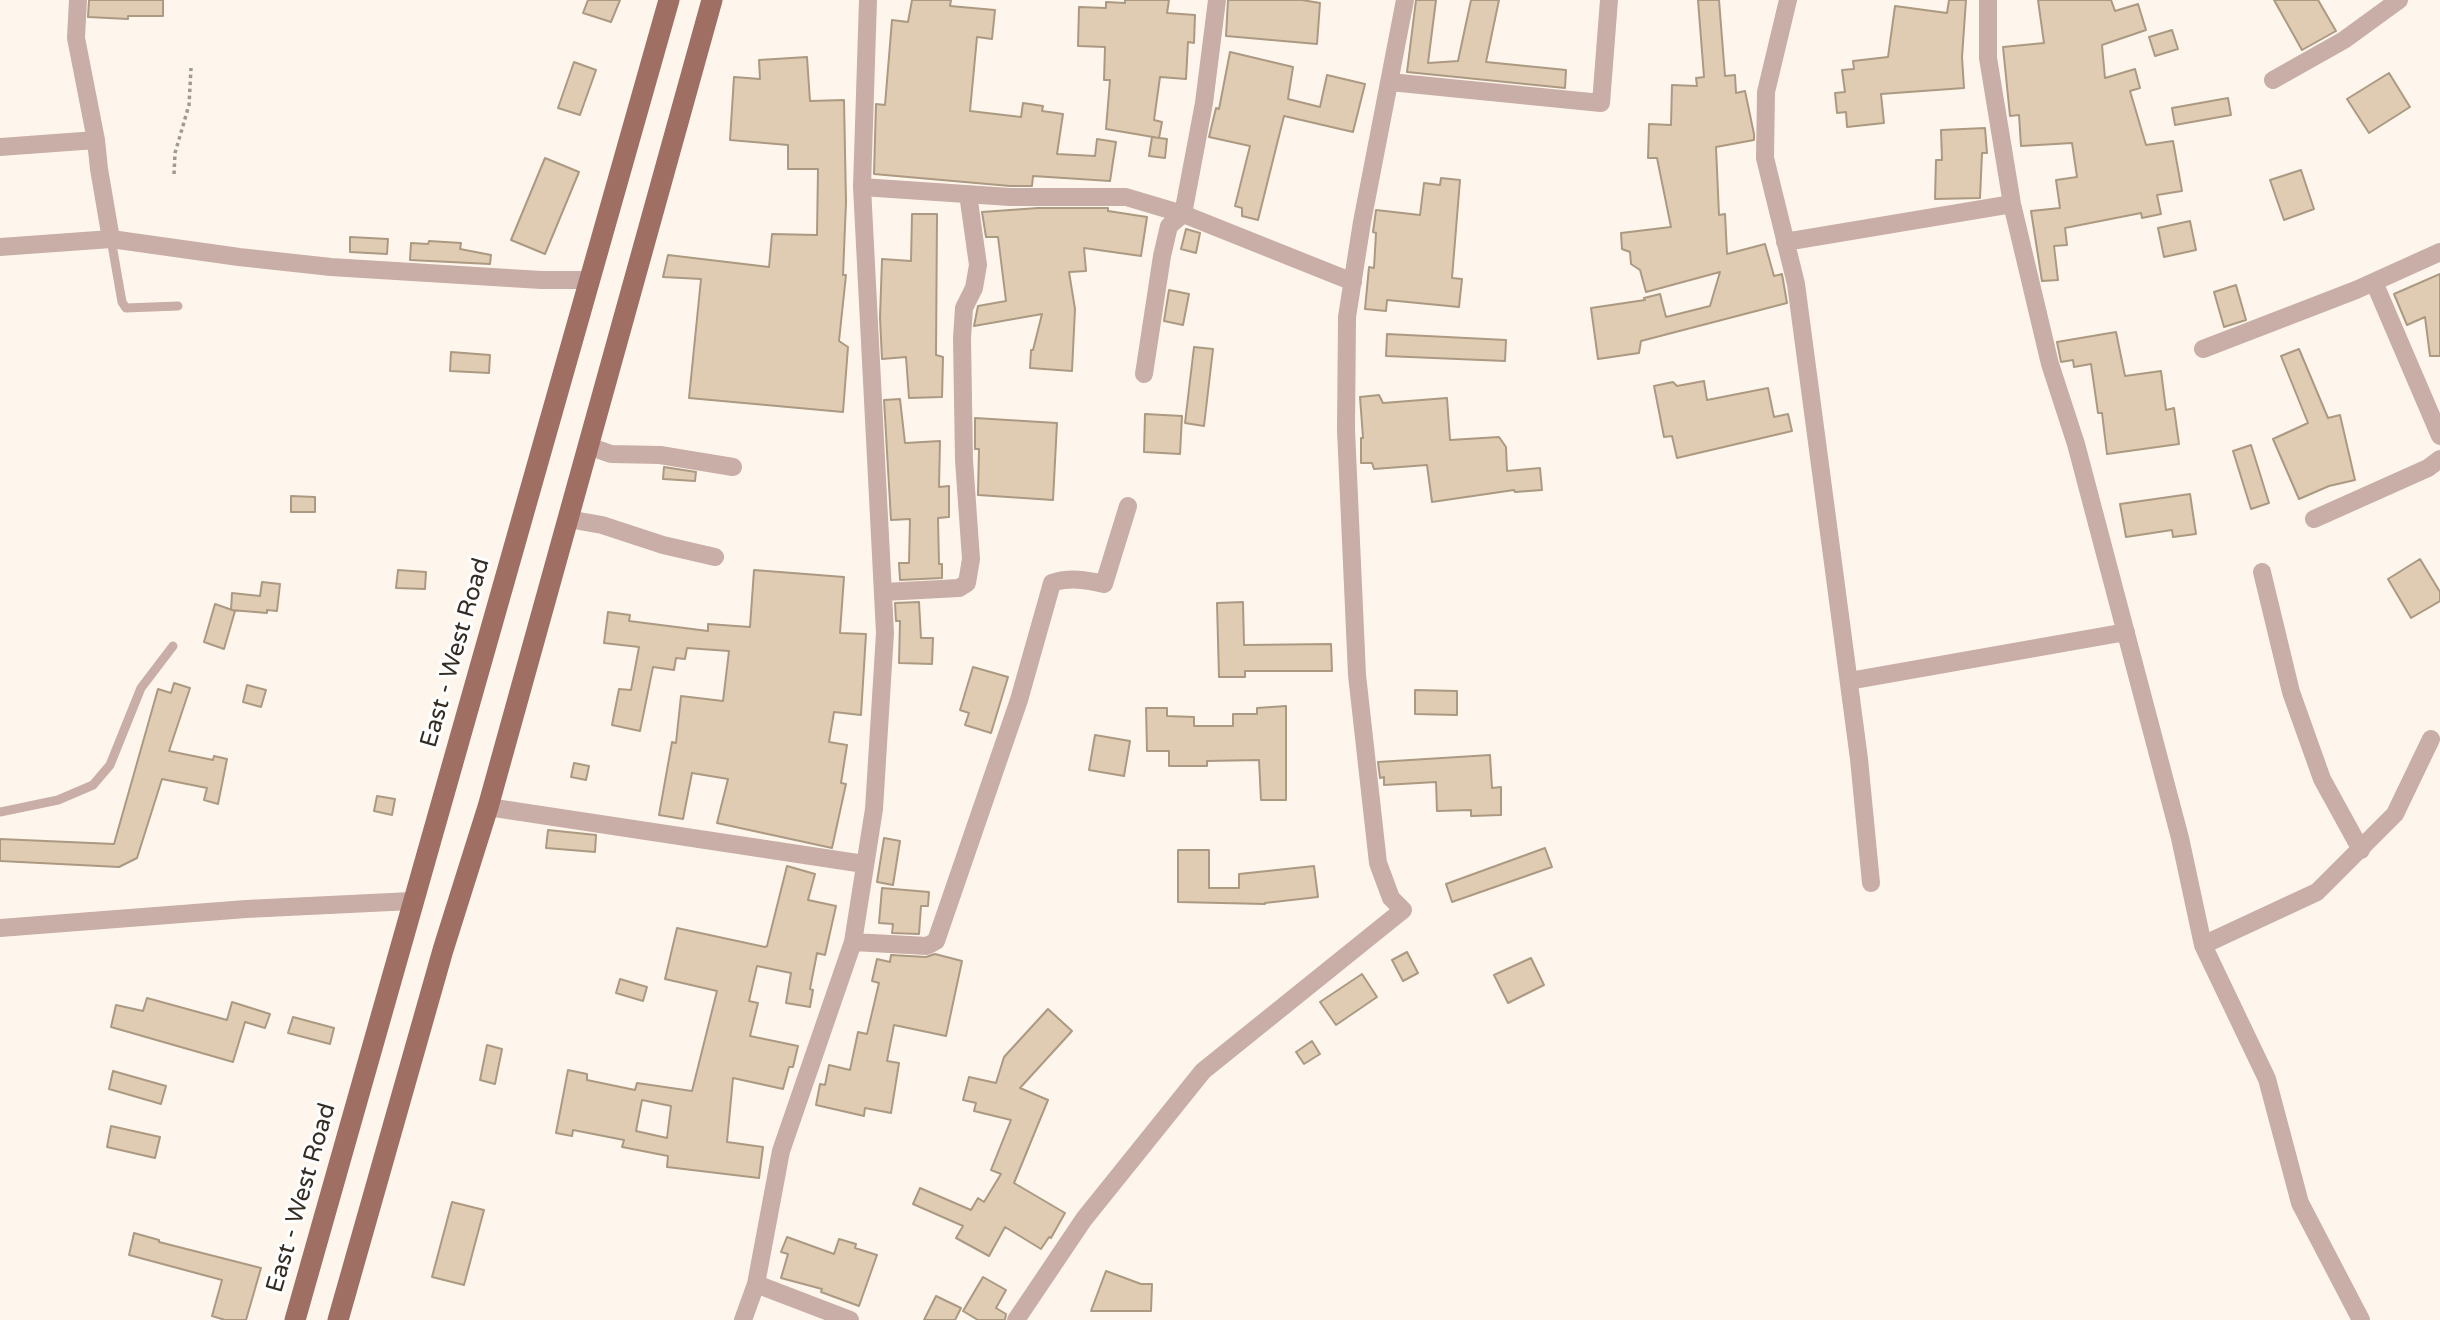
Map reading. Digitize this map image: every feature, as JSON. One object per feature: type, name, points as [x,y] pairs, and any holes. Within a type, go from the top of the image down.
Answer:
[{"type":"main road","name":"East - West Road","points":[[295,1320],[669,0]]},
{"type":"main road","points":[[338,1320],[443,950],[488,807],[712,0]]},
{"type":"street","points":[[78,0],[76,38],[96,140],[111,239]]},
{"type":"street","points":[[743,1320],[756,1284],[781,1151],[853,942],[874,809],[884,592],[862,187],[868,0]]},
{"type":"street","points":[[1144,374],[1169,226],[1183,214],[1204,103],[1217,0]]},
{"type":"street","points":[[1016,1320],[1084,1219],[1203,1071],[1403,910],[1391,898],[1378,863],[1357,675],[1346,430],[1347,317],[1405,0]]},
{"type":"street","points":[[1390,82],[1601,103],[1609,0]]},
{"type":"street","points":[[1788,0],[1766,92],[1765,158],[1796,284],[1849,681],[1871,883]]},
{"type":"street","points":[[1988,0],[1988,58],[2012,204],[2050,364],[2076,444],[2180,838],[2203,945],[2267,1079],[2300,1203],[2361,1320]]},
{"type":"street","points":[[2273,80],[2344,40],[2399,0]]},
{"type":"street","points":[[0,147],[96,140]]},
{"type":"street","points":[[862,187],[1010,197],[1126,197],[1183,214],[1353,282]]},
{"type":"street","points":[[884,592],[959,588],[967,583],[971,559],[964,460],[962,338],[964,308],[974,288],[978,265],[968,194]]},
{"type":"street","points":[[1786,242],[2012,204]]},
{"type":"street","points":[[0,247],[111,239],[319,266],[541,280],[589,280]]},
{"type":"street","points":[[2203,349],[2374,282],[2440,252]]},
{"type":"street","points":[[2374,282],[2440,436]]},
{"type":"street","points":[[588,446],[611,454],[660,455],[733,467]]},
{"type":"street","points":[[2314,519],[2428,468],[2440,458]]},
{"type":"street","points":[[853,942],[927,946],[936,941],[1019,699],[1052,583],[1063,579],[1090,580],[1104,584],[1128,506]]},
{"type":"street","points":[[568,519],[602,525],[715,558]]},
{"type":"street","points":[[2262,572],[2291,692],[2322,779],[2361,850]]},
{"type":"street","points":[[1849,681],[2126,632]]},
{"type":"street","points":[[2203,945],[2317,892],[2395,814],[2431,739]]},
{"type":"street","points":[[488,807],[864,864]]},
{"type":"street","points":[[0,928],[246,909],[412,901]]},
{"type":"street","points":[[756,1284],[850,1320]]},
{"type":"lane","points":[[111,239],[122,302],[127,308],[178,306]]},
{"type":"lane","points":[[0,812],[58,800],[93,785],[110,765],[141,688],[173,646]]},
{"type":"path","points":[[174,174],[175,153],[189,105],[191,68]]},
{"type":"building","points":[[89,0],[163,0],[163,16],[128,16],[128,19],[88,17]]},
{"type":"building","points":[[588,0],[620,0],[611,22],[583,13]]},
{"type":"building","points":[[912,0],[951,0],[950,6],[995,10],[992,39],[977,37],[970,111],[1021,117],[1023,103],[1043,106],[1042,111],[1063,114],[1057,154],[1095,156],[1097,139],[1116,142],[1110,181],[1033,176],[1032,186],[1010,186],[874,174],[876,104],[885,105],[892,20],[908,22]]},
{"type":"building","points":[[1125,0],[1169,0],[1167,13],[1195,15],[1194,43],[1188,42],[1186,79],[1160,77],[1154,120],[1162,122],[1159,138],[1106,129],[1110,80],[1104,80],[1105,47],[1078,46],[1079,7],[1106,8],[1106,2],[1125,3]]},
{"type":"building","points":[[1228,0],[1302,0],[1320,3],[1317,44],[1226,36]]},
{"type":"building","points":[[1416,0],[1436,0],[1428,63],[1458,61],[1471,0],[1499,0],[1486,62],[1566,70],[1565,88],[1407,72]]},
{"type":"building","points":[[1698,0],[1719,0],[1725,76],[1735,75],[1736,93],[1745,91],[1754,134],[1754,140],[1716,147],[1719,215],[1725,214],[1727,254],[1765,244],[1774,276],[1782,274],[1787,303],[1641,341],[1639,353],[1598,359],[1591,308],[1645,300],[1644,298],[1660,294],[1666,317],[1710,306],[1720,272],[1646,292],[1640,270],[1631,264],[1630,252],[1622,249],[1621,233],[1671,227],[1657,158],[1648,158],[1649,124],[1671,125],[1672,85],[1697,86],[1696,78],[1704,77]]},
{"type":"building","points":[[1949,0],[1966,0],[1962,57],[1964,88],[1881,94],[1884,123],[1847,127],[1846,112],[1837,113],[1835,93],[1845,92],[1842,70],[1854,69],[1853,61],[1888,57],[1895,6],[1947,13]]},
{"type":"building","points":[[2038,0],[2111,0],[2115,11],[2138,4],[2146,30],[2102,45],[2105,78],[2135,69],[2140,88],[2130,91],[2146,145],[2173,141],[2182,191],[2157,195],[2161,214],[2142,218],[2141,213],[2065,228],[2067,245],[2054,246],[2058,280],[2042,281],[2031,211],[2060,208],[2056,180],[2077,177],[2072,143],[2021,146],[2019,115],[2010,116],[2003,47],[2044,43]]},
{"type":"building","points":[[2274,0],[2318,0],[2336,31],[2302,50]]},
{"type":"building","points":[[2172,30],[2178,49],[2155,56],[2149,37]]},
{"type":"building","points":[[1230,52],[1293,67],[1288,99],[1320,107],[1327,75],[1365,84],[1353,132],[1284,116],[1258,220],[1242,216],[1242,208],[1235,206],[1250,146],[1209,137],[1216,108],[1219,109]]},
{"type":"building","points":[[807,57],[810,101],[844,100],[846,202],[843,275],[846,275],[839,341],[848,347],[843,412],[689,398],[701,279],[663,277],[668,255],[769,267],[772,234],[817,235],[818,169],[788,169],[788,145],[730,140],[734,77],[760,79],[759,60]]},
{"type":"building","points":[[574,62],[596,70],[580,115],[558,108]]},
{"type":"building","points":[[2389,73],[2410,107],[2369,133],[2347,99]]},
{"type":"building","points":[[2228,98],[2231,115],[2175,125],[2172,108]]},
{"type":"building","points":[[1985,128],[1987,153],[1982,153],[1980,198],[1935,199],[1936,160],[1942,160],[1941,130]]},
{"type":"building","points":[[1152,137],[1167,139],[1165,158],[1149,156]]},
{"type":"building","points":[[545,158],[579,172],[545,254],[511,240]]},
{"type":"building","points":[[2301,170],[2314,209],[2284,220],[2270,180]]},
{"type":"building","points":[[1441,178],[1460,180],[1452,278],[1462,279],[1459,307],[1387,300],[1386,311],[1365,309],[1369,267],[1374,268],[1376,233],[1373,232],[1376,210],[1420,215],[1424,183],[1440,185]]},
{"type":"building","points":[[1038,208],[1108,208],[1108,211],[1147,217],[1141,256],[1084,248],[1086,271],[1069,272],[1075,309],[1072,371],[1030,368],[1031,350],[1042,314],[974,326],[978,306],[1006,301],[998,237],[986,237],[982,212]]},
{"type":"building","points":[[912,214],[937,214],[936,355],[943,357],[942,397],[909,398],[906,357],[882,359],[882,259],[911,261]]},
{"type":"building","points":[[2190,221],[2196,250],[2164,257],[2158,228]]},
{"type":"building","points":[[1186,229],[1200,233],[1196,253],[1181,249]]},
{"type":"building","points":[[350,237],[388,239],[387,254],[350,252]]},
{"type":"building","points":[[429,241],[461,243],[460,249],[491,255],[490,264],[410,260],[411,243],[428,244]]},
{"type":"building","points":[[2440,274],[2440,356],[2430,356],[2425,317],[2407,325],[2394,294]]},
{"type":"building","points":[[2236,285],[2246,320],[2224,327],[2214,292]]},
{"type":"building","points":[[1169,290],[1189,294],[1183,325],[1164,321]]},
{"type":"building","points":[[2116,332],[2125,376],[2161,371],[2166,410],[2174,408],[2179,444],[2107,454],[2102,413],[2098,413],[2091,364],[2074,367],[2073,360],[2061,362],[2057,342]]},
{"type":"building","points":[[1387,334],[1506,340],[1505,361],[1386,356]]},
{"type":"building","points":[[1194,347],[1213,349],[1204,426],[1185,423]]},
{"type":"building","points":[[2299,349],[2328,418],[2340,415],[2355,480],[2329,486],[2299,499],[2273,439],[2308,423],[2281,356]]},
{"type":"building","points":[[451,352],[490,355],[489,373],[450,371]]},
{"type":"building","points":[[1704,381],[1707,400],[1768,388],[1774,417],[1788,414],[1792,431],[1677,458],[1672,436],[1664,437],[1654,386],[1673,382],[1677,386]]},
{"type":"building","points":[[1379,395],[1383,403],[1447,398],[1450,440],[1499,437],[1506,447],[1507,471],[1540,468],[1542,490],[1514,490],[1432,502],[1427,465],[1374,469],[1372,463],[1361,463],[1363,438],[1360,397]]},
{"type":"building","points":[[900,399],[905,443],[940,441],[939,487],[949,486],[949,517],[938,518],[942,578],[900,580],[899,563],[909,563],[910,519],[891,520],[884,400]]},
{"type":"building","points":[[1145,414],[1182,416],[1180,454],[1144,452]]},
{"type":"building","points":[[975,418],[1057,423],[1053,500],[978,495],[979,449],[975,449]]},
{"type":"building","points":[[2251,445],[2269,503],[2251,509],[2233,451]]},
{"type":"building","points":[[664,467],[696,472],[695,481],[663,479]]},
{"type":"building","points":[[2190,494],[2196,534],[2173,537],[2172,530],[2126,537],[2120,504]]},
{"type":"building","points":[[291,496],[315,497],[315,512],[291,512]]},
{"type":"building","points":[[2420,559],[2440,592],[2440,601],[2411,618],[2388,579]]},
{"type":"building","points":[[398,570],[426,572],[425,589],[396,588]]},
{"type":"building","points":[[754,570],[844,577],[840,633],[866,634],[861,715],[834,712],[829,742],[847,745],[841,783],[846,784],[832,848],[717,823],[728,779],[692,773],[683,819],[659,815],[672,742],[676,743],[681,696],[723,701],[729,651],[687,648],[685,659],[676,658],[674,670],[653,667],[640,731],[612,725],[619,689],[631,690],[639,647],[604,643],[608,612],[630,615],[629,621],[708,631],[708,624],[750,627]]},
{"type":"building","points":[[262,582],[280,584],[277,611],[267,610],[267,613],[231,610],[232,593],[260,596]]},
{"type":"building","points":[[919,602],[921,638],[933,638],[932,664],[899,663],[900,621],[896,621],[895,603]]},
{"type":"building","points":[[1243,602],[1244,645],[1331,644],[1332,671],[1245,671],[1245,677],[1219,677],[1217,603]]},
{"type":"building","points":[[215,604],[235,611],[224,649],[204,642]]},
{"type":"building","points":[[973,667],[1008,677],[991,733],[965,725],[969,713],[960,710]]},
{"type":"building","points":[[174,683],[190,688],[169,751],[213,760],[214,756],[227,759],[218,804],[204,800],[207,788],[162,779],[137,858],[119,867],[0,861],[0,839],[114,844],[158,689],[171,693]]},
{"type":"building","points":[[247,685],[266,690],[261,707],[243,702]]},
{"type":"building","points":[[1415,690],[1457,691],[1457,715],[1415,714]]},
{"type":"building","points":[[1286,706],[1286,800],[1261,800],[1259,760],[1207,761],[1207,766],[1169,766],[1169,751],[1147,751],[1146,708],[1167,708],[1167,716],[1194,717],[1194,726],[1233,726],[1233,714],[1257,714],[1257,708]]},
{"type":"building","points":[[1095,735],[1130,741],[1124,776],[1089,770]]},
{"type":"building","points":[[1490,755],[1492,788],[1501,787],[1501,815],[1471,816],[1471,810],[1437,811],[1436,782],[1384,785],[1384,777],[1380,778],[1378,762]]},
{"type":"building","points":[[574,763],[589,766],[586,780],[571,777]]},
{"type":"building","points":[[377,796],[395,799],[392,815],[374,811]]},
{"type":"building","points":[[548,830],[596,835],[595,852],[546,848]]},
{"type":"building","points":[[884,838],[900,841],[893,885],[877,882]]},
{"type":"building","points":[[1545,848],[1552,867],[1452,902],[1446,884]]},
{"type":"building","points":[[1178,850],[1209,850],[1209,888],[1239,888],[1239,874],[1314,866],[1318,897],[1265,904],[1178,902]]},
{"type":"building","points":[[787,866],[815,874],[808,900],[836,906],[825,955],[817,953],[810,989],[813,990],[810,1007],[786,1003],[791,973],[757,966],[749,1001],[758,1003],[750,1036],[798,1046],[793,1067],[789,1067],[783,1089],[733,1078],[727,1142],[763,1147],[759,1178],[667,1167],[668,1156],[622,1147],[624,1140],[573,1130],[572,1136],[556,1133],[568,1070],[587,1074],[587,1080],[635,1090],[637,1083],[692,1091],[717,991],[665,979],[677,928],[767,946]],"holes":[[[642,1100],[671,1106],[667,1138],[636,1131]]]},
{"type":"building","points":[[882,888],[929,892],[928,906],[921,906],[919,934],[892,933],[893,924],[879,923]]},
{"type":"building","points":[[1407,952],[1418,973],[1403,981],[1392,960]]},
{"type":"building","points":[[935,954],[962,961],[946,1036],[894,1025],[887,1061],[899,1063],[891,1113],[865,1108],[864,1116],[816,1105],[820,1084],[825,1085],[829,1065],[850,1070],[858,1032],[867,1034],[879,983],[872,981],[877,959],[890,962],[891,955],[926,957]]},
{"type":"building","points":[[1531,958],[1544,985],[1508,1003],[1494,975]]},
{"type":"building","points":[[1362,974],[1377,997],[1336,1025],[1320,1002]]},
{"type":"building","points":[[620,979],[647,987],[643,1001],[616,993]]},
{"type":"building","points":[[147,998],[227,1020],[232,1002],[270,1014],[265,1028],[245,1022],[233,1062],[111,1027],[116,1005],[143,1011]]},
{"type":"building","points":[[1048,1009],[1072,1031],[1020,1088],[1048,1100],[1014,1183],[1065,1213],[1051,1238],[1049,1237],[1041,1249],[1005,1227],[989,1256],[956,1238],[963,1226],[913,1204],[920,1188],[971,1210],[978,1198],[984,1202],[1001,1174],[991,1170],[1011,1120],[974,1111],[976,1103],[963,1100],[969,1077],[996,1083],[1004,1057]]},
{"type":"building","points":[[293,1017],[334,1028],[330,1044],[288,1033]]},
{"type":"building","points":[[1312,1041],[1320,1054],[1304,1064],[1296,1052]]},
{"type":"building","points":[[487,1045],[502,1049],[495,1084],[480,1080]]},
{"type":"building","points":[[113,1071],[166,1086],[161,1104],[109,1089]]},
{"type":"building","points":[[111,1126],[160,1137],[155,1158],[107,1147]]},
{"type":"building","points":[[452,1202],[484,1210],[464,1285],[432,1277]]},
{"type":"building","points":[[134,1233],[261,1268],[246,1320],[225,1320],[212,1316],[222,1280],[129,1255]]},
{"type":"building","points":[[787,1237],[834,1254],[839,1239],[877,1255],[859,1306],[821,1292],[822,1289],[781,1278],[788,1254],[781,1252]]},
{"type":"building","points":[[1106,1271],[1141,1284],[1152,1284],[1151,1311],[1091,1311]]},
{"type":"building","points":[[983,1277],[1006,1290],[996,1308],[1006,1314],[1005,1320],[978,1320],[963,1311]]},
{"type":"building","points":[[936,1296],[961,1308],[955,1320],[924,1320]]}]
